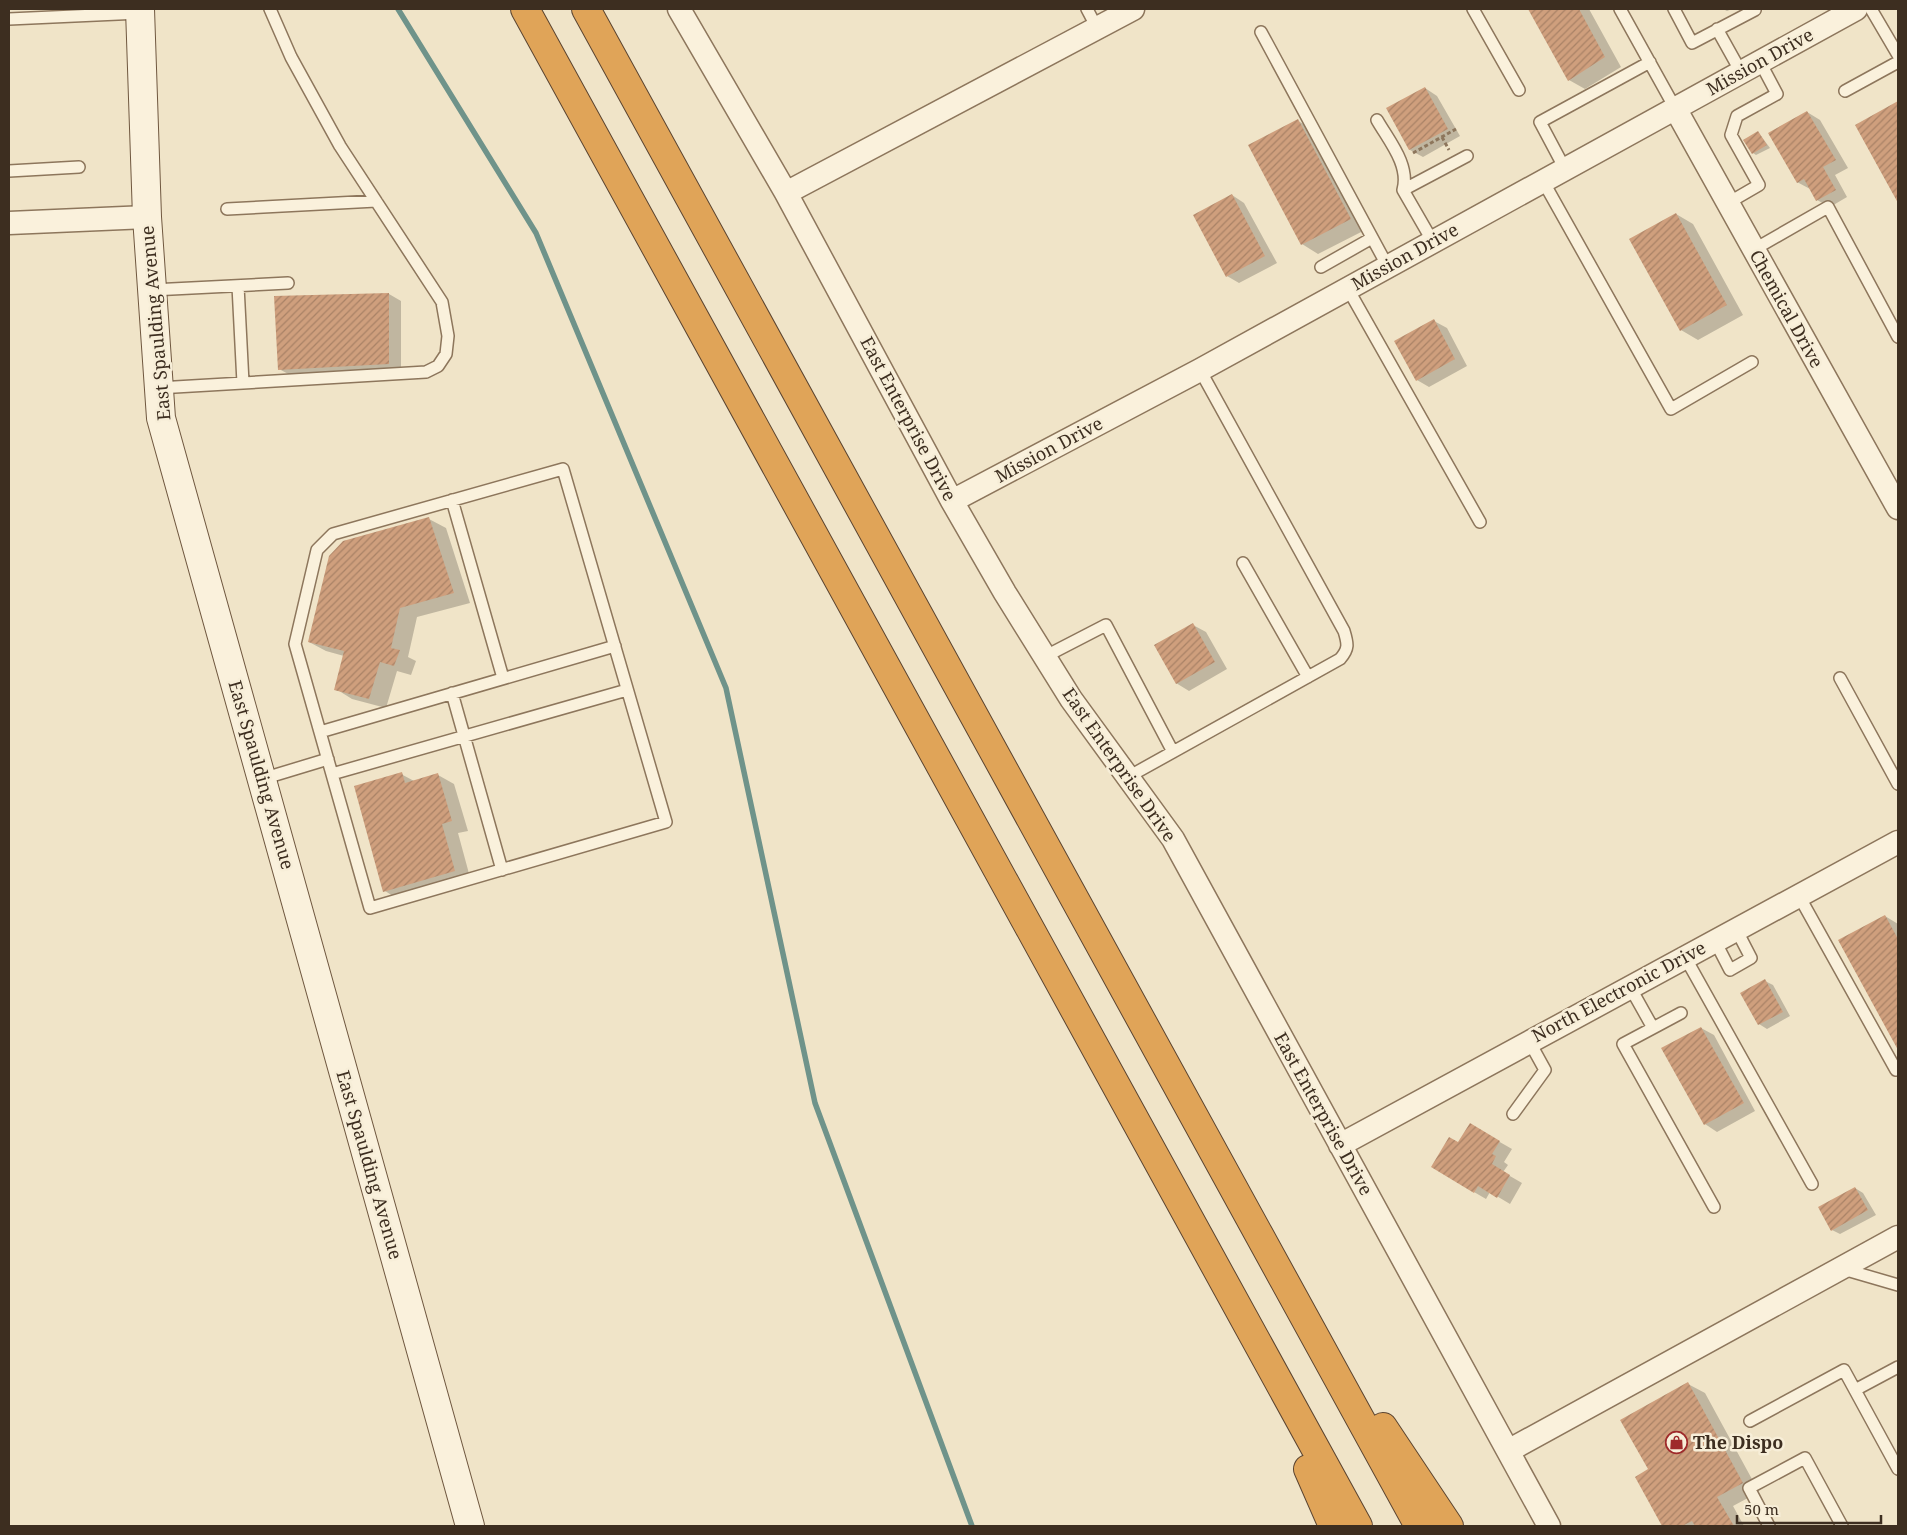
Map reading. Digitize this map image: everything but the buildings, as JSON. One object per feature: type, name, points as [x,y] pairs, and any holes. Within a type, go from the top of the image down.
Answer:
[{"type":"highway","points":[[525,9],[1358,1526]]},
{"type":"highway","points":[[586,9],[1419,1526]]},
{"type":"highway","points":[[1271,1256],[1449,1526]]},
{"type":"highway","points":[[1243,1318],[1333,1526]]},
{"type":"street","name":"East Enterprise Drive","points":[[680,9],[786,193],[952,502],[1044,656],[1173,839],[1549,1526]]},
{"type":"street","points":[[786,193],[1133,9]]},
{"type":"street","name":"Mission Drive","points":[[952,502],[1200,370],[1856,9]]},
{"type":"street","name":"East Spaulding Avenue","points":[[140,11],[147,217],[161,418],[470,1526]]},
{"type":"street","name":"Chemical Drive","points":[[1675,108],[1898,508]]},
{"type":"street","points":[[9,223],[147,217]]},
{"type":"street","name":"North Electronic Drive","points":[[1340,1145],[1898,842]]},
{"type":"street","points":[[1508,1451],[1898,1238]]},
{"type":"lane","points":[[158,388],[426,372],[438,366],[446,354],[448,336],[442,302],[340,146],[291,57],[270,9]]},
{"type":"lane","points":[[1087,9],[1097,28]]},
{"type":"lane","points":[[1473,9],[1519,90]]},
{"type":"lane","points":[[1620,9],[1675,108]]},
{"type":"lane","points":[[1674,9],[1692,43],[1755,10]]},
{"type":"lane","points":[[1871,9],[1898,55]]},
{"type":"lane","points":[[9,19],[140,11]]},
{"type":"lane","points":[[1717,30],[1777,94],[1737,116],[1731,135],[1759,185],[1728,204]]},
{"type":"lane","points":[[1261,32],[1388,267]]},
{"type":"lane","points":[[1565,170],[1540,122],[1650,62]]},
{"type":"lane","points":[[1844,90],[1898,62]]},
{"type":"lane","points":[[1377,120],[1405,172],[1403,190],[1433,242]]},
{"type":"lane","points":[[1403,190],[1466,156]]},
{"type":"lane","points":[[9,171],[79,168]]},
{"type":"lane","points":[[1542,182],[1671,409],[1752,362]]},
{"type":"lane","points":[[227,208],[376,201]]},
{"type":"lane","points":[[1753,250],[1828,207],[1898,336]]},
{"type":"lane","points":[[1320,267],[1372,238]]},
{"type":"lane","points":[[152,290],[288,283]]},
{"type":"lane","points":[[238,286],[244,383]]},
{"type":"lane","points":[[1348,289],[1480,522]]},
{"type":"lane","points":[[1128,776],[1340,659],[1346,652],[1348,644],[1344,631],[1200,370]]},
{"type":"lane","points":[[563,469],[615,646],[666,822],[370,908],[295,644],[317,550],[333,534],[563,469]]},
{"type":"lane","points":[[452,500],[503,678]]},
{"type":"lane","points":[[1244,563],[1308,677]]},
{"type":"lane","points":[[1044,656],[1106,625],[1173,752]]},
{"type":"lane","points":[[320,732],[615,646]]},
{"type":"lane","points":[[1840,678],[1898,784]]},
{"type":"lane","points":[[332,774],[627,690]]},
{"type":"lane","points":[[452,693],[502,870]]},
{"type":"lane","points":[[262,779],[328,759]]},
{"type":"lane","points":[[1799,896],[1896,1070],[1898,1069]]},
{"type":"lane","points":[[1715,941],[1730,970],[1751,958],[1736,929]]},
{"type":"lane","points":[[1685,957],[1812,1184]]},
{"type":"lane","points":[[1630,987],[1653,1028]]},
{"type":"lane","points":[[1681,1013],[1623,1044],[1714,1207]]},
{"type":"lane","points":[[1513,1114],[1544,1070],[1529,1041]]},
{"type":"lane","points":[[1843,1269],[1898,1285]]},
{"type":"lane","points":[[1855,1390],[1898,1367]]},
{"type":"lane","points":[[1750,1421],[1844,1370],[1898,1469]]},
{"type":"lane","points":[[1769,1526],[1749,1488],[1805,1458],[1842,1526]]},
{"type":"path","points":[[1400,160],[1456,129]]},
{"type":"waterway","points":[[398,9],[536,233],[726,688],[815,1103],[972,1526]]},
{"type":"place","name":"The Dispo","points":[[1677,1443]]}]
